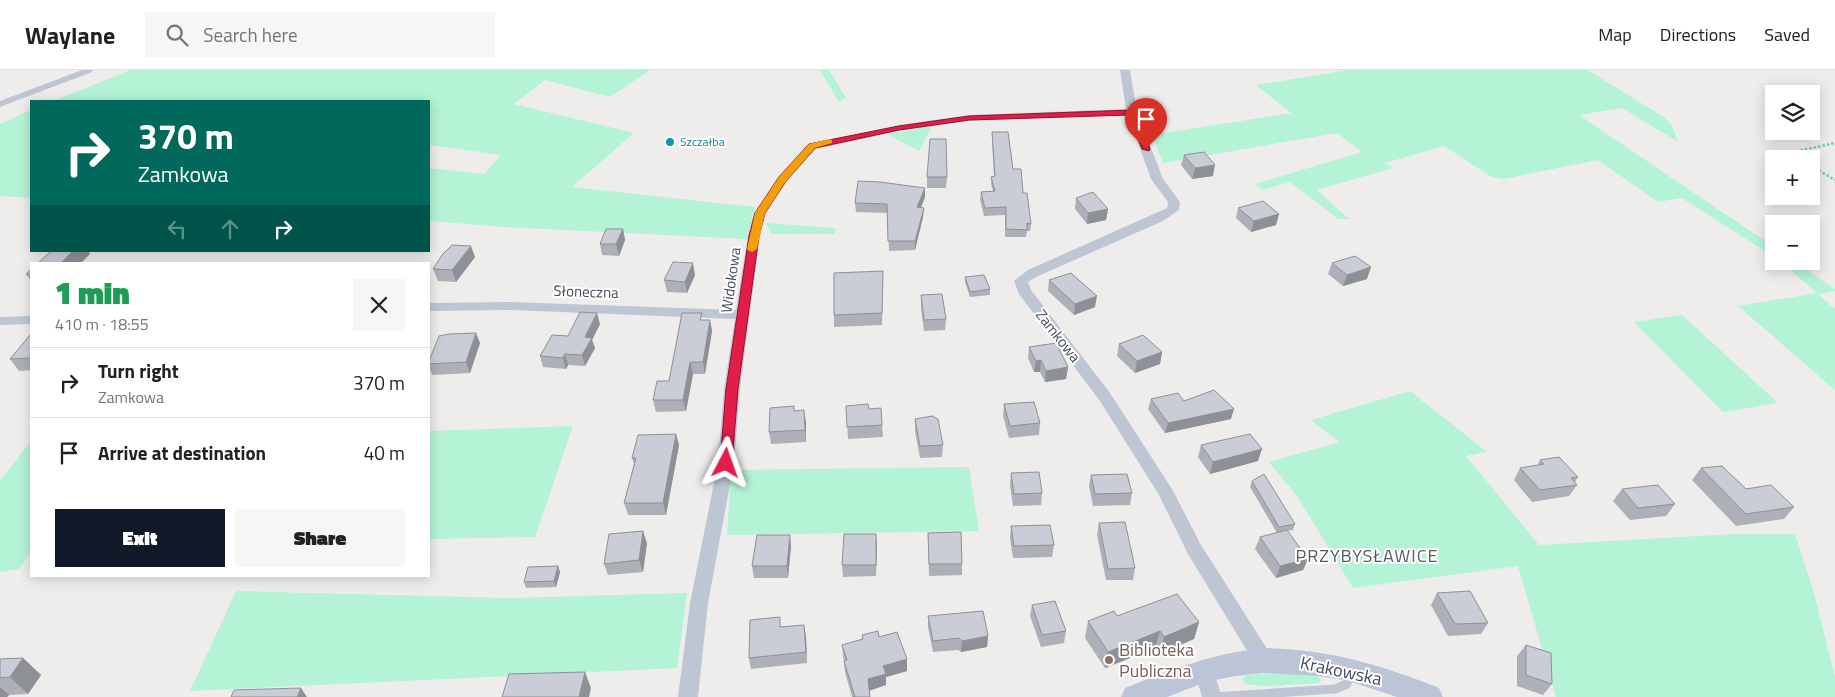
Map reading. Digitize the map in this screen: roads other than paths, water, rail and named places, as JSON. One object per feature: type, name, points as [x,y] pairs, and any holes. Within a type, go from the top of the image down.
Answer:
[{"type":"main road","name":"Krakowska","points":[[1134,697],[1204,670],[1264,660],[1302,661],[1350,669],[1393,682],[1430,697]]},
{"type":"street","name":"Zamkowa","points":[[1125,70],[1132,112],[1157,179],[1174,202],[1173,210],[1159,218],[1033,273],[1021,281],[1024,291],[1105,397],[1134,442],[1166,493],[1194,549],[1264,660]]},
{"type":"street","name":"Widokowa","points":[[688,697],[699,603],[726,463],[732,389],[754,236],[760,213],[782,179],[812,146],[890,130],[969,118],[1132,112]]},
{"type":"street","name":"Słoneczna","points":[[430,307],[510,306],[742,315]]},
{"type":"street","points":[[0,321],[30,320]]},
{"type":"street","points":[[1204,670],[1212,697]]},
{"type":"lane","points":[[0,104],[90,70]]},
{"type":"lane","points":[[1212,697],[1335,689],[1348,684],[1350,669]]},
{"type":"place","name":"Szczałba","points":[[670,142]]},
{"type":"place","name":"Biblioteka Publiczna","points":[[1109,660]]},
{"type":"district","name":"PRZYBYSŁAWICE","points":[[1367,556]]}]
